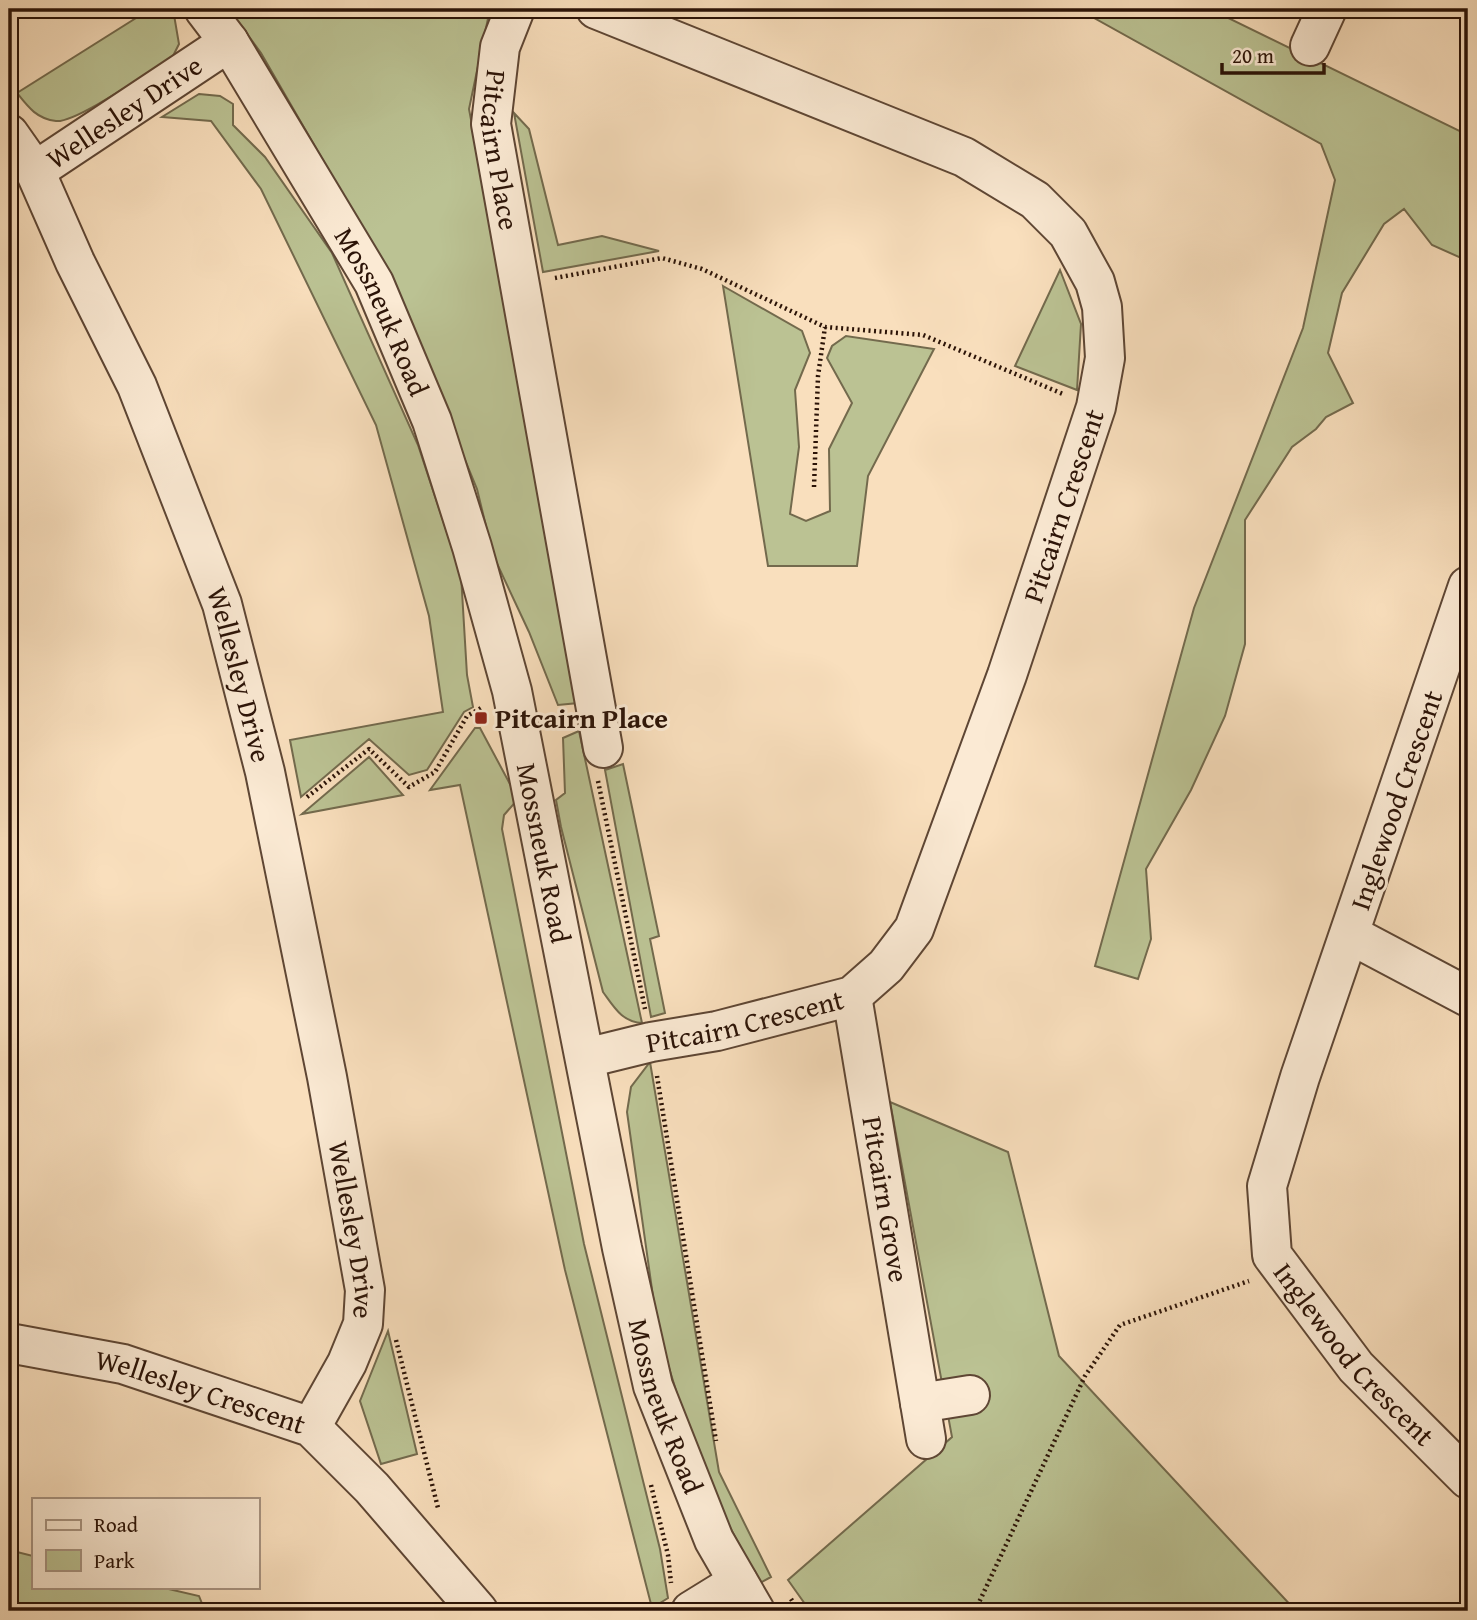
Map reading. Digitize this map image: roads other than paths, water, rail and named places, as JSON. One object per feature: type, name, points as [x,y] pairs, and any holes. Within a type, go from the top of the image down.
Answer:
[{"type":"street","name":"Mossneuk Road","points":[[204,9],[229,42],[374,283],[432,421],[472,547],[512,691],[622,1248],[653,1385],[714,1540],[746,1597]]},
{"type":"street","name":"Pitcairn Place","points":[[515,9],[500,47],[491,124],[600,759]]},
{"type":"street","name":"Pitcairn Crescent","points":[[586,1058],[651,1042],[718,1031],[852,996],[886,966],[914,929],[1006,675],[1096,407],[1105,359],[1102,307],[1096,282],[1068,233],[1035,200],[964,157],[596,9]]},
{"type":"street","points":[[1310,46],[1327,9]]},
{"type":"street","name":"Wellesley Drive","points":[[229,42],[35,171],[75,262],[137,386],[222,604],[265,772],[327,1077],[365,1290],[363,1324],[347,1363],[311,1427]]},
{"type":"street","points":[[9,134],[35,171]]},
{"type":"street","name":"Inglewood Crescent","points":[[1468,586],[1351,935],[1300,1077],[1267,1186],[1272,1255],[1356,1367],[1468,1479]]},
{"type":"street","name":"Inglewood Crescent","points":[[1351,935],[1468,997]]},
{"type":"street","name":"Pitcairn Grove","points":[[852,996],[923,1421],[970,1395]]},
{"type":"street","name":"Wellesley Crescent","points":[[9,1343],[124,1364],[311,1427],[372,1488],[478,1611]]},
{"type":"street","points":[[691,1611],[746,1597]]},
{"type":"place","name":"Pitcairn Place","points":[[481,718]]}]
